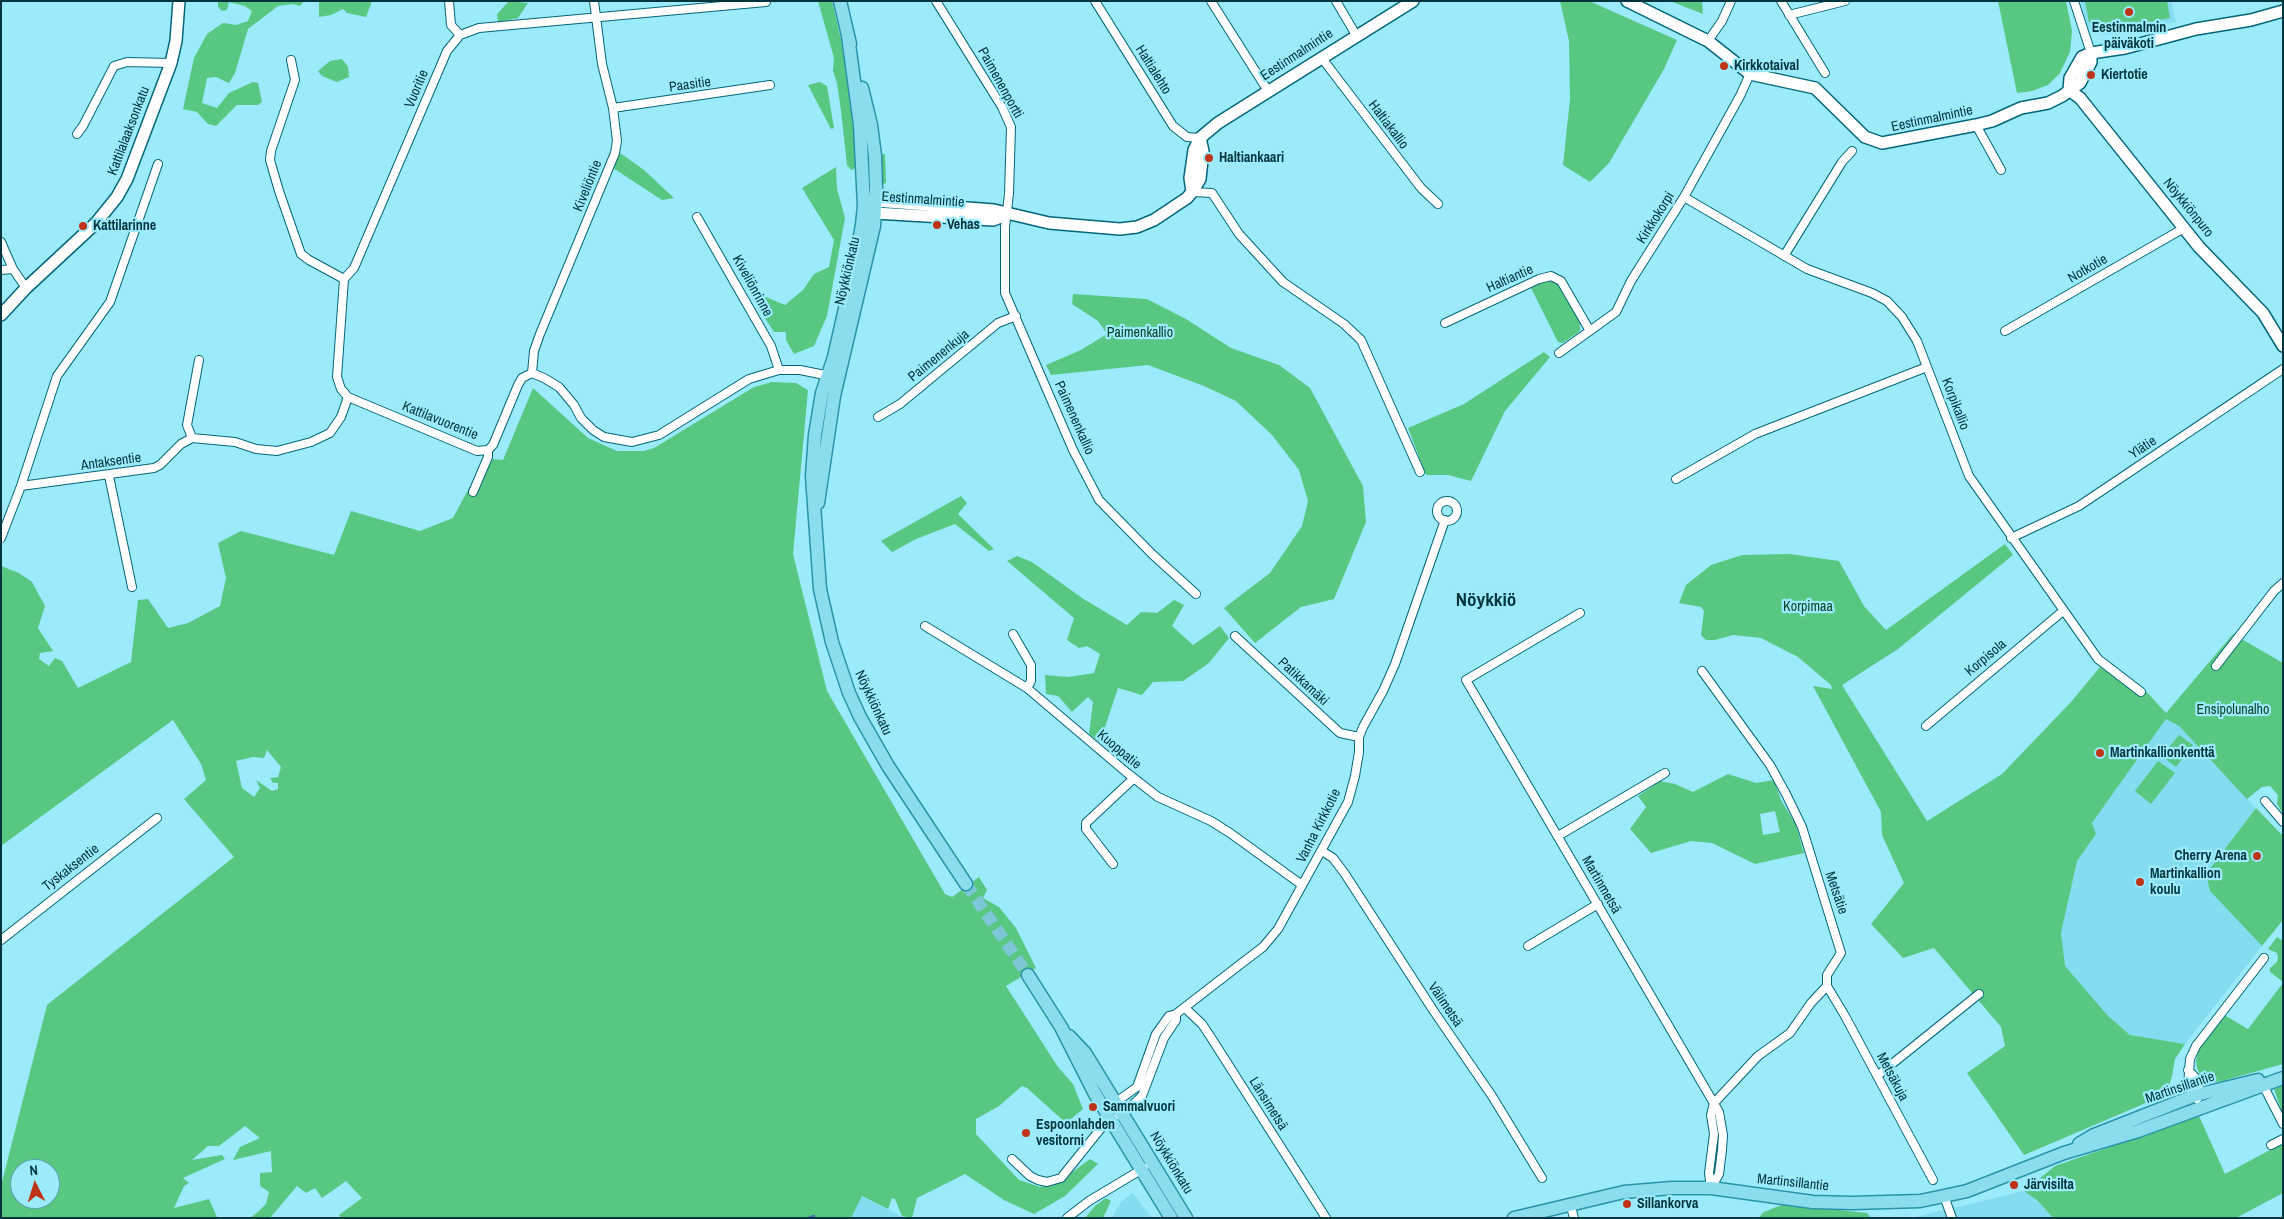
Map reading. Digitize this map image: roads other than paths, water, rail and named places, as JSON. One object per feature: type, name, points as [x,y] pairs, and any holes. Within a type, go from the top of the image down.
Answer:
[{"type":"main road","name":"Nöykkiönkatu","points":[[840,1],[848,36],[871,206],[863,277],[833,377],[822,393],[815,435],[812,476],[816,513],[817,563],[824,614],[849,693],[871,738],[966,884]]},
{"type":"main road","name":"Nöykkiönkatu","points":[[1028,975],[1060,1027],[1076,1059],[1110,1116],[1186,1218]]},
{"type":"main road","name":"Nöykkiönkatu","points":[[1060,1027],[1086,1053],[1123,1114],[1171,1218]]},
{"type":"main road","name":"Martinsillantie","points":[[2064,1153],[2094,1135],[2196,1095],[2283,1076]]},
{"type":"main road","name":"Martinsillantie","points":[[1514,1218],[1570,1203],[1643,1190],[1711,1188],[1813,1202],[1920,1201],[1982,1185],[2064,1153],[2138,1131],[2263,1086],[2283,1076]]},
{"type":"street","name":"Kattilalaaksonkatu","points":[[1,315],[26,288],[96,223],[117,197],[127,179],[171,63],[176,41],[179,1]]},
{"type":"street","points":[[449,1],[451,26],[460,35],[479,28],[766,2]]},
{"type":"street","name":"Kiveliöntie","points":[[532,373],[534,351],[540,334],[615,153],[617,141],[613,108],[602,64],[594,1]]},
{"type":"street","name":"Paimenenportti","points":[[936,1],[1002,107],[1011,127],[1009,194],[1006,215]]},
{"type":"street","name":"Haltialehto","points":[[1095,1],[1173,126],[1187,137],[1200,138]]},
{"type":"street","points":[[1211,1],[1268,91]]},
{"type":"street","points":[[1336,1],[1356,35]]},
{"type":"street","name":"Eestinmalmintie","points":[[871,206],[994,210],[1006,215],[1049,223],[1128,228],[1148,224],[1187,198],[1200,179],[1203,151],[1200,138],[1218,123],[1413,1]]},
{"type":"street","name":"Eestinmalmintie","points":[[1627,1],[1708,41],[1750,74],[1814,88],[1855,128],[1873,141],[1891,143],[1976,125],[1992,121],[2021,108],[2048,102],[2080,83],[2092,62],[2091,53]]},
{"type":"street","points":[[1708,41],[1722,21],[1731,1]]},
{"type":"street","points":[[1781,1],[1825,72]]},
{"type":"street","points":[[1789,15],[1845,1]]},
{"type":"street","points":[[2074,1],[2091,53],[2125,48],[2202,28],[2251,20],[2283,11]]},
{"type":"street","name":"Vuoritie","points":[[344,278],[357,260],[447,50],[460,35]]},
{"type":"street","name":"Haltiakallio","points":[[1321,57],[1420,188],[1438,204]]},
{"type":"street","points":[[199,360],[187,425],[192,438],[235,442],[256,449],[277,452],[311,442],[330,433],[341,417],[348,397],[341,389],[337,376],[344,278],[301,254],[271,167],[271,151],[295,80],[291,60]]},
{"type":"street","points":[[77,134],[114,66],[127,62],[171,63]]},
{"type":"street","name":"Kirkkokorpi","points":[[1559,353],[1616,312],[1631,281],[1684,197],[1740,96],[1750,74]]},
{"type":"street","name":"Paasitie","points":[[613,108],[770,85]]},
{"type":"street","name":"Nöykkiönpuro","points":[[2069,90],[2080,98],[2199,247],[2263,313],[2283,346]]},
{"type":"street","points":[[1976,125],[2001,170]]},
{"type":"street","points":[[1784,256],[1842,162],[1852,150]]},
{"type":"street","points":[[1,538],[22,486],[57,376],[110,302],[158,164]]},
{"type":"street","points":[[1192,192],[1212,193],[1239,234],[1283,282],[1344,324],[1361,340],[1420,472]]},
{"type":"street","name":"Korpikallio","points":[[1684,197],[1784,256],[1825,277],[1872,292],[1887,301],[1902,317],[1916,341],[1927,367],[1969,476],[2098,659],[2142,692]]},
{"type":"street","name":"Paimenenkallio","points":[[1006,215],[1004,285],[1007,299],[1073,450],[1099,500],[1152,554],[1196,594]]},
{"type":"street","name":"Kiveliönrinne","points":[[697,217],[771,346],[779,370]]},
{"type":"street","name":"Notkotie","points":[[2005,331],[2184,228]]},
{"type":"street","points":[[1,242],[13,269],[26,288]]},
{"type":"street","points":[[1,270],[13,269]]},
{"type":"street","name":"Haltiantie","points":[[1445,323],[1539,279],[1551,276],[1561,281],[1590,331]]},
{"type":"street","name":"Paimenenkuja","points":[[878,417],[900,404],[998,323],[1016,316]]},
{"type":"street","points":[[1676,479],[1755,434],[1927,367]]},
{"type":"street","name":"Ylätie","points":[[2011,538],[2079,506],[2283,369]]},
{"type":"street","points":[[532,373],[559,387],[593,430],[604,437],[632,442],[659,435],[749,379],[779,370],[800,370],[833,377]]},
{"type":"street","name":"Kattilavuorentie","points":[[348,397],[477,451],[488,450],[498,436],[522,378],[532,373]]},
{"type":"street","name":"Antaksentie","points":[[22,486],[109,476],[157,467],[181,444],[192,438]]},
{"type":"street","points":[[473,492],[488,456],[488,450]]},
{"type":"street","points":[[109,476],[132,587]]},
{"type":"street","name":"Vanha Kirkkotie","points":[[1012,1159],[1030,1176],[1038,1180],[1056,1180],[1068,1171],[1110,1116],[1116,1102],[1136,1087],[1156,1034],[1169,1016],[1176,1014],[1263,946],[1278,929],[1322,851],[1352,792],[1360,752],[1359,737],[1395,664],[1445,520]]},
{"type":"street","points":[[2216,666],[2274,591],[2283,583]]},
{"type":"street","name":"Korpisola","points":[[1926,726],[2063,611]]},
{"type":"street","name":"Martinmetsä","points":[[1580,613],[1466,680],[1714,1103],[1720,1116],[1722,1150],[1719,1174],[1711,1188]]},
{"type":"street","name":"Kuoppatie","points":[[925,626],[1027,688],[1158,797],[1211,821],[1230,832],[1302,885]]},
{"type":"street","points":[[1013,634],[1031,665],[1032,681],[1027,688]]},
{"type":"street","name":"Patikkamäki","points":[[1235,636],[1340,733],[1359,737]]},
{"type":"street","name":"Metsätie","points":[[1702,671],[1770,765],[1802,827],[1841,952],[1827,974],[1827,986],[1811,1003],[1790,1033],[1758,1056],[1714,1103]]},
{"type":"street","points":[[1558,836],[1665,773]]},
{"type":"street","points":[[1113,864],[1086,829],[1086,823],[1133,778]]},
{"type":"street","points":[[2265,801],[2283,822]]},
{"type":"street","name":"Tyskaksentie","points":[[1,940],[157,818]]},
{"type":"street","name":"Välimetsä","points":[[1322,851],[1333,858],[1345,874],[1433,1010],[1492,1096],[1542,1178]]},
{"type":"street","points":[[1528,946],[1598,904]]},
{"type":"street","points":[[2201,1108],[2196,1095],[2188,1086],[2190,1059],[2196,1046],[2264,958]]},
{"type":"street","name":"Metsäkuja","points":[[1827,986],[1846,1016],[1933,1180]]},
{"type":"street","points":[[1877,1076],[1979,994]]},
{"type":"street","name":"Länsimetsä","points":[[1184,1008],[1202,1024],[1326,1218]]},
{"type":"street","name":"Vanha Kirkkotie","points":[[1123,1114],[1142,1096],[1147,1087],[1155,1058],[1164,1038],[1176,1020],[1176,1014]]},
{"type":"street","points":[[2188,1070],[2200,1082],[2196,1095]]},
{"type":"street","points":[[2263,1086],[2283,1124]]},
{"type":"street","points":[[1110,1116],[1123,1114]]},
{"type":"street","points":[[2271,1145],[2283,1138]]},
{"type":"street","points":[[1067,1218],[1105,1191],[1147,1166]]},
{"type":"street","points":[[1944,1196],[1952,1218]]},
{"type":"street","points":[[1570,1203],[1574,1218]]},
{"type":"waterway","points":[[808,1218],[814,1216]]},
{"type":"tunnel","points":[[966,884],[1028,975]]},
{"type":"place","name":"Eestinmalmin päiväkoti","points":[[2129,12]]},
{"type":"place","name":"Kirkkotaival","points":[[1724,66]]},
{"type":"place","name":"Kiertotie","points":[[2091,75]]},
{"type":"place","name":"Haltiankaari","points":[[1209,158]]},
{"type":"place","name":"Vehas","points":[[937,225]]},
{"type":"place","name":"Kattilarinne","points":[[83,226]]},
{"type":"place","name":"Martinkallionkenttä","points":[[2100,753]]},
{"type":"place","name":"Cherry Arena","points":[[2257,856]]},
{"type":"place","name":"Martinkallion koulu","points":[[2140,882]]},
{"type":"place","name":"Sammalvuori","points":[[1093,1107]]},
{"type":"place","name":"Espoonlahden vesitorni","points":[[1026,1133]]},
{"type":"place","name":"Järvisilta","points":[[2014,1185]]},
{"type":"place","name":"Sillankorva","points":[[1627,1204]]},
{"type":"district","name":"Nöykkiö","points":[[1486,601]]},
{"type":"park label","name":"Paimenkallio","points":[[1140,333]]},
{"type":"park label","name":"Korpimaa","points":[[1808,607]]},
{"type":"park label","name":"Ensipolunalho","points":[[2233,710]]}]
